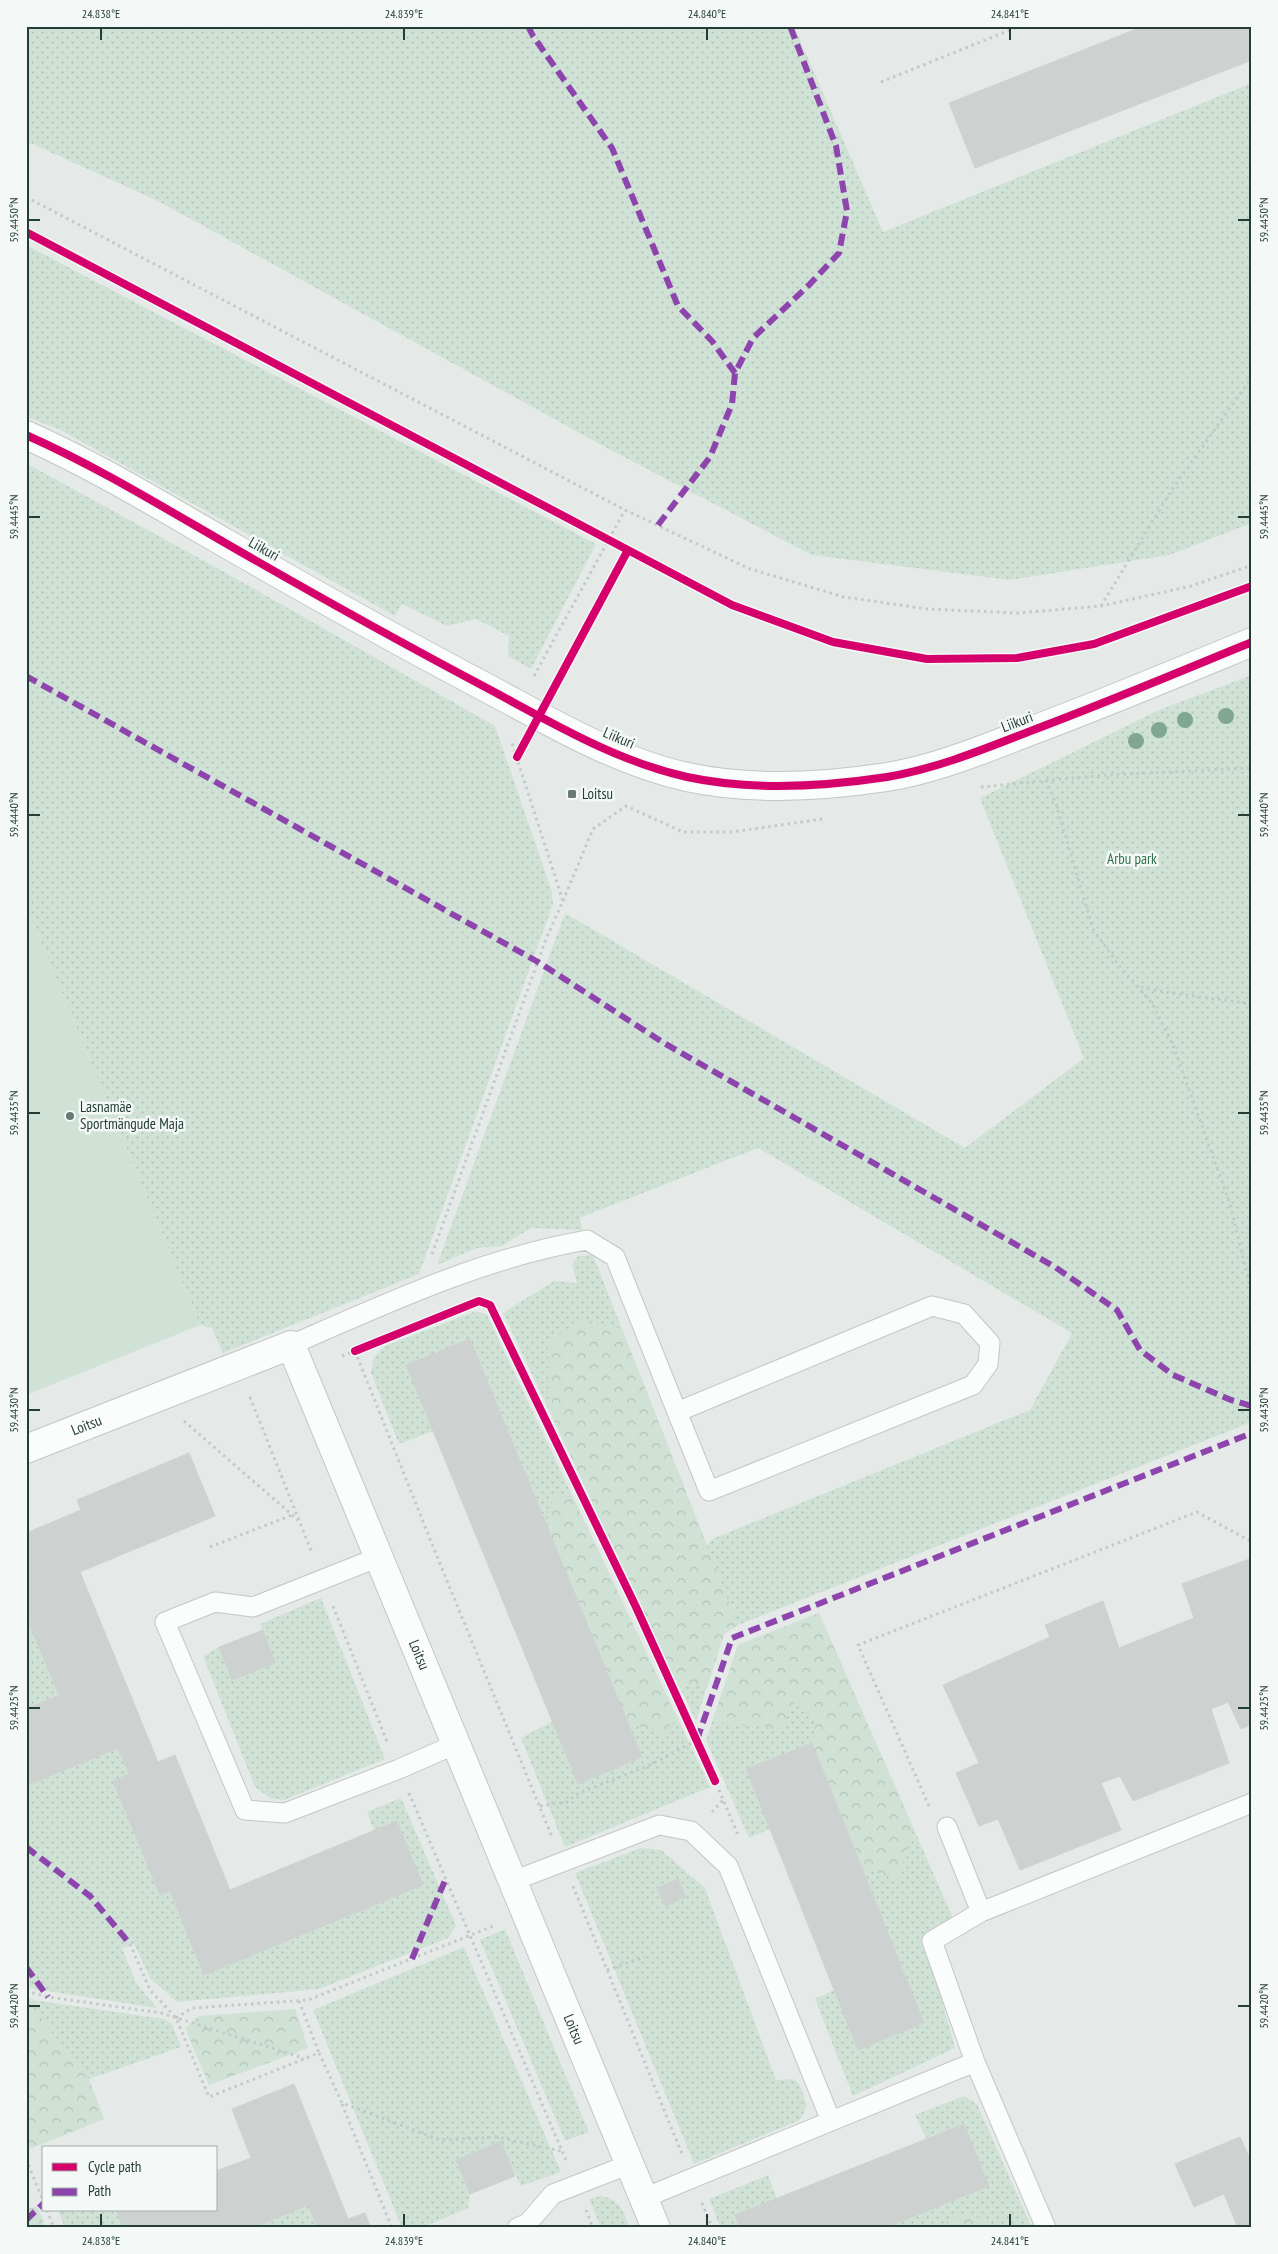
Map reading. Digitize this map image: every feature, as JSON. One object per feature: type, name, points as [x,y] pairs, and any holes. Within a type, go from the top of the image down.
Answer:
[{"type":"street","name":"Liikuri","points":[[26,435],[83,461],[265,566],[529,711],[622,755],[682,776],[716,782],[758,786],[830,784],[890,776],[930,766],[987,748],[1120,697],[1252,642]]},
{"type":"street","name":"Loitsu","points":[[26,1449],[291,1346],[656,2228]]},
{"type":"lane","points":[[291,1346],[420,1289],[545,1247],[587,1240],[614,1257],[709,1491],[974,1385],[988,1364],[990,1343],[964,1314],[932,1306],[677,1412]]},
{"type":"lane","points":[[379,1557],[323,1581],[252,1607],[215,1602],[165,1622],[245,1810],[285,1813],[399,1769],[456,1744]]},
{"type":"lane","points":[[1046,2228],[975,2062],[932,1941],[981,1912],[1252,1803]]},
{"type":"lane","points":[[513,1881],[659,1825],[691,1831],[728,1866],[831,2121]]},
{"type":"lane","points":[[947,1827],[981,1912]]},
{"type":"lane","points":[[644,2198],[975,2062]]},
{"type":"lane","points":[[516,2228],[528,2223],[553,2194],[630,2164]]},
{"type":"path","points":[[881,82],[1020,26]]},
{"type":"path","points":[[26,196],[625,510],[750,569],[844,597],[927,609],[1009,612],[1101,606],[1191,586],[1252,565]]},
{"type":"path","points":[[1101,606],[1171,491],[1252,377]]},
{"type":"path","points":[[517,757],[529,711],[534,676],[613,541],[625,510]]},
{"type":"path","points":[[601,535],[613,541]]},
{"type":"path","points":[[526,672],[534,676]]},
{"type":"path","points":[[529,711],[507,726],[563,901]]},
{"type":"path","points":[[974,788],[1124,774],[1252,768]]},
{"type":"path","points":[[1046,780],[1062,823],[1093,929],[1120,968],[1140,987],[1164,1023],[1230,1204],[1252,1295]]},
{"type":"path","points":[[420,1289],[546,940],[593,829],[626,806],[683,832],[731,832],[832,818]]},
{"type":"path","points":[[1140,987],[1252,1004]]},
{"type":"path","points":[[712,2228],[355,1351],[479,1301],[490,1305],[636,1607],[716,1781]]},
{"type":"path","points":[[241,1397],[249,1394],[399,1769],[594,2228]]},
{"type":"path","points":[[191,1417],[183,1420],[299,1520]]},
{"type":"path","points":[[947,1827],[933,1813],[858,1645],[1197,1512],[1252,1542]]},
{"type":"path","points":[[210,1547],[292,1514]]},
{"type":"path","points":[[540,1806],[567,1802],[579,1792],[650,1764],[697,1740]]},
{"type":"path","points":[[176,2018],[192,2008],[299,2002],[471,1936]]},
{"type":"path","points":[[130,1944],[150,1990],[176,2018],[209,2097],[319,2053]]},
{"type":"path","points":[[607,1970],[645,1957]]},
{"type":"path","points":[[26,1991],[48,1997],[161,2013],[305,2059]]},
{"type":"path","points":[[299,2002],[392,2228]]},
{"type":"path","points":[[342,2103],[440,2140],[498,2137],[562,2152]]},
{"type":"path","points":[[26,2158],[42,2199]]},
{"type":"path","points":[[48,2212],[54,2228]]},
{"type":"green space","points":[[26,26],[794,26],[883,232],[1252,83],[1252,523],[1169,555],[1010,580],[812,555],[605,447],[158,201],[26,141]]},
{"type":"green space","points":[[26,245],[596,544],[531,669],[508,656],[509,636],[476,619],[447,626],[402,604],[395,616],[57,428],[26,417]]},
{"type":"green space","points":[[26,463],[237,579],[495,726],[551,889],[553,904],[419,1274],[223,1353],[212,1328],[200,1325],[26,906]]},
{"type":"green space","name":"Arbu park","points":[[1252,675],[1252,1422],[738,1625],[724,1634],[696,1721],[503,1313],[554,1281],[577,1283],[572,1265],[578,1256],[593,1255],[707,1545],[712,1539],[1030,1410],[1072,1333],[758,1148],[579,1218],[583,1230],[531,1228],[502,1246],[477,1248],[437,1265],[565,913],[965,1148],[1084,1058],[980,798],[1159,710]]},
{"type":"green space","name":"Lasnamäe Sportmängude Maja","points":[[26,906],[200,1325],[26,1395]]},
{"type":"green space","points":[[476,1311],[487,1315],[710,1787],[565,1847],[521,1738],[553,1721],[579,1783],[642,1757],[470,1339],[433,1431],[399,1444],[371,1373],[374,1357],[385,1346]]},
{"type":"green space","points":[[583,1319],[622,1329],[738,1625],[724,1634],[708,1685],[679,1687],[549,1410],[548,1341]]},
{"type":"green space","points":[[554,1493],[573,1498],[677,1718],[662,1735],[627,1722],[546,1525]]},
{"type":"green space","points":[[321,1598],[385,1759],[284,1800],[270,1798],[255,1787],[203,1656],[219,1647],[232,1680],[275,1663],[260,1624]]},
{"type":"green space","points":[[819,1613],[953,1918],[924,1936],[955,2048],[853,2096],[815,1999],[834,1990],[858,2050],[924,2023],[812,1743],[746,1769],[770,1829],[749,1838],[706,1740],[738,1645]]},
{"type":"green space","points":[[819,1613],[913,1828],[898,1879],[863,1869],[812,1743],[817,1719],[794,1701],[781,1729],[712,1722],[738,1645]]},
{"type":"green space","points":[[26,1616],[59,1695],[26,1709]]},
{"type":"green space","points":[[118,1748],[129,1774],[113,1781],[160,1895],[170,1891],[204,1975],[423,1885],[397,1821],[374,1831],[367,1812],[401,1798],[456,1925],[448,1938],[319,1989],[177,2002],[150,1978],[134,1944],[122,1948],[136,1983],[157,2008],[34,1989],[26,1985],[26,1786]]},
{"type":"green space","points":[[641,1848],[661,1850],[705,1888],[776,2080],[794,2079],[801,2087],[807,2106],[800,2120],[694,2164],[575,1873]],"holes":[[[678,1879],[686,1897],[665,1906],[657,1888]]]},
{"type":"green space","points":[[505,1929],[589,2132],[565,2141],[480,1940]]},
{"type":"green space","points":[[464,1947],[561,2172],[521,2186],[500,2141],[456,2160],[470,2194],[468,2208],[421,2228],[402,2228],[313,2010]]},
{"type":"green space","points":[[26,1997],[33,2000],[164,2019],[172,2024],[181,2047],[89,2079],[104,2119],[29,2149],[26,2142]]},
{"type":"green space","points":[[26,1997],[32,2000],[43,2021],[89,2079],[104,2119],[29,2149],[26,2142]]},
{"type":"green space","points":[[295,2009],[308,2048],[209,2085],[185,2028],[199,2016]]},
{"type":"green space","points":[[964,2096],[977,2104],[1032,2228],[885,2228],[989,2186],[964,2124],[926,2138],[915,2115]]},
{"type":"green space","points":[[768,2175],[777,2199],[735,2215],[740,2228],[721,2228],[709,2199]]},
{"type":"green space","points":[[602,2196],[613,2200],[620,2207],[630,2228],[601,2228],[589,2199]]},
{"type":"green space","points":[[308,2205],[318,2228],[252,2228]]},
{"type":"green space","points":[[37,2206],[46,2228],[26,2228],[26,2210]]},
{"type":"green space","points":[[59,2212],[117,2212],[123,2228],[65,2228]]},
{"type":"green space","points":[[967,2213],[999,2228],[932,2228]]},
{"type":"building","points":[[1144,26],[1252,26],[1252,60],[975,168],[949,103]]},
{"type":"building","points":[[470,1339],[642,1757],[578,1784],[406,1365]]},
{"type":"building","points":[[189,1453],[215,1516],[80,1572],[158,1762],[175,1755],[230,1890],[397,1821],[423,1885],[204,1975],[170,1891],[160,1895],[113,1781],[129,1774],[118,1748],[26,1786],[26,1709],[59,1695],[26,1616],[26,1533],[81,1510],[77,1500]]},
{"type":"building","points":[[1252,1558],[1252,1724],[1241,1729],[1228,1702],[1211,1709],[1229,1763],[1133,1801],[1120,1776],[1101,1783],[1121,1830],[1020,1870],[998,1819],[979,1826],[956,1773],[979,1763],[943,1685],[1050,1637],[1045,1625],[1103,1601],[1119,1648],[1194,1618],[1182,1584]]},
{"type":"building","points":[[263,1630],[275,1663],[232,1680],[219,1647]]},
{"type":"building","points":[[812,1743],[924,2023],[858,2050],[746,1769]]},
{"type":"building","points":[[678,1879],[686,1897],[665,1906],[657,1888]]},
{"type":"building","points":[[294,2084],[348,2219],[365,2213],[371,2228],[318,2228],[308,2205],[252,2228],[123,2228],[117,2212],[218,2212],[218,2170],[251,2158],[232,2109]]},
{"type":"building","points":[[964,2124],[989,2186],[885,2228],[740,2228],[735,2215]]},
{"type":"building","points":[[1240,2137],[1252,2163],[1252,2228],[1238,2228],[1224,2194],[1194,2207],[1175,2164]]},
{"type":"building","points":[[501,2141],[515,2176],[470,2194],[456,2160]]},
{"type":"marked path","points":[[528,26],[533,36],[612,148],[678,306],[712,341],[735,373]]},
{"type":"marked path","points":[[658,525],[710,457],[732,404],[735,373],[753,338],[809,285],[839,253],[847,211],[836,146],[790,26]]},
{"type":"marked path","points":[[26,676],[538,962],[664,1043],[1055,1267],[1117,1310],[1140,1350],[1173,1375],[1231,1400],[1252,1406]]},
{"type":"marked path","points":[[697,1740],[732,1638],[1252,1433]]},
{"type":"marked path","points":[[26,1847],[90,1896],[130,1944]]},
{"type":"marked path","points":[[412,1959],[446,1878]]},
{"type":"marked path","points":[[26,1967],[48,1997]]},
{"type":"marked path","points":[[26,2220],[42,2205]]},
{"type":"cycle path","points":[[26,232],[732,605],[833,642],[927,659],[1017,658],[1094,644],[1252,586]]},
{"type":"cycle path","points":[[26,435],[103,473],[355,617],[583,739],[634,761],[687,777],[736,784],[787,786],[837,783],[905,774],[976,752],[1252,642]]},
{"type":"cycle path","points":[[517,757],[628,550]]},
{"type":"cycle path","points":[[355,1351],[479,1301],[490,1305],[636,1607],[715,1781]]},
{"type":"place","name":"Loitsu","points":[[572,794]]},
{"type":"place","name":"Lasnamäe Sportmängude Maja","points":[[70,1116]]}]
